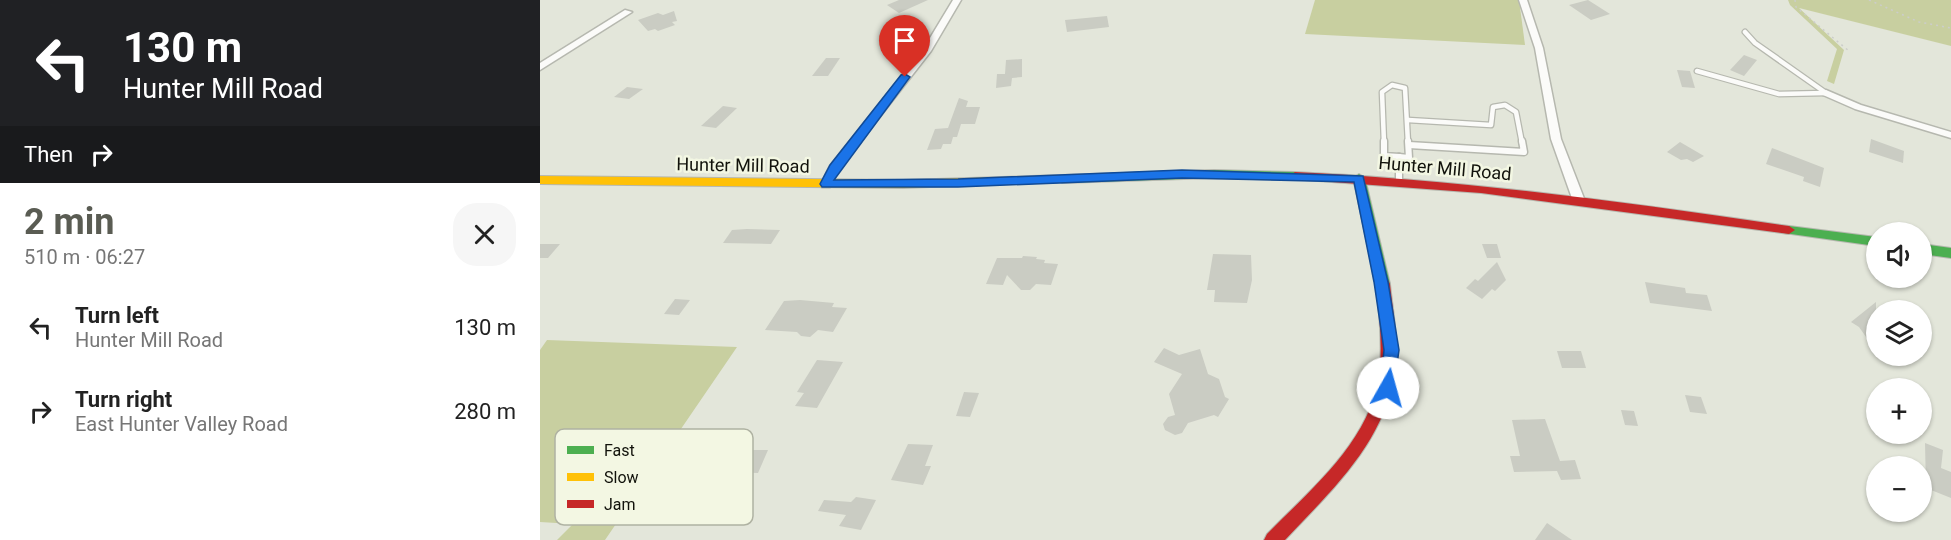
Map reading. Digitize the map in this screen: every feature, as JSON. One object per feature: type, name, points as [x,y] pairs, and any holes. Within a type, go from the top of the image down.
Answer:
[{"type":"main road","name":"Hunter Mill Road","points":[[540,180],[826,184],[958,183],[1182,174],[1359,178],[1579,201],[1866,242]]},
{"type":"main road","points":[[1273,540],[1358,447],[1373,426],[1388,388],[1392,350],[1379,271],[1359,178]]},
{"type":"main road","points":[[1932,250],[1951,253]]},
{"type":"street","points":[[826,184],[834,168],[928,49],[957,0]]},
{"type":"street","points":[[1523,0],[1539,48],[1556,139],[1579,201]]},
{"type":"street","points":[[540,67],[628,12]]},
{"type":"street","points":[[1826,93],[1867,110],[1951,135]]},
{"type":"lane","points":[[1745,32],[1755,43],[1826,93]]},
{"type":"lane","points":[[1697,71],[1779,94],[1826,93]]},
{"type":"lane","points":[[1386,87],[1405,88],[1408,120],[1409,158],[1384,156],[1382,92],[1386,87]]},
{"type":"lane","points":[[1408,120],[1491,124],[1493,107],[1505,105],[1516,112],[1524,152],[1408,145]]},
{"type":"lane","points":[[1399,157],[1399,181]]},
{"type":"path","points":[[1795,0],[1796,7],[1849,51]]},
{"type":"path","points":[[1869,0],[1909,20],[1934,27],[1951,28]]},
{"type":"green space","points":[[1315,0],[1519,0],[1525,45],[1305,34]]},
{"type":"green space","points":[[1788,0],[1951,0],[1951,46],[1799,8],[1844,50],[1834,84],[1827,81],[1837,49],[1790,5]]},
{"type":"green space","points":[[547,340],[737,347],[681,429],[555,429],[555,523],[540,522],[540,350]]},
{"type":"green space","points":[[572,525],[615,525],[605,540],[557,540]]},
{"type":"building","points":[[899,0],[928,0],[899,13],[887,5]]},
{"type":"building","points":[[1588,0],[1610,14],[1591,20],[1569,5]]},
{"type":"building","points":[[674,11],[677,21],[672,22],[675,25],[658,31],[655,29],[648,31],[638,20],[658,13],[663,15]]},
{"type":"building","points":[[1107,16],[1109,27],[1067,32],[1065,20]]},
{"type":"building","points":[[1744,55],[1757,60],[1744,76],[1730,70]]},
{"type":"building","points":[[826,58],[840,58],[828,76],[812,76]]},
{"type":"building","points":[[1022,59],[1022,77],[1012,78],[1011,86],[996,88],[997,74],[1005,74],[1006,60]]},
{"type":"building","points":[[1677,70],[1690,71],[1695,88],[1682,87]]},
{"type":"building","points":[[627,87],[643,89],[629,99],[614,97]]},
{"type":"building","points":[[959,98],[968,101],[966,107],[980,107],[975,124],[961,124],[957,137],[953,137],[951,144],[943,144],[941,149],[927,150],[935,129],[948,128]]},
{"type":"building","points":[[723,106],[737,108],[716,128],[701,126]]},
{"type":"building","points":[[1871,139],[1904,151],[1903,163],[1869,152]]},
{"type":"building","points":[[1680,142],[1704,156],[1693,162],[1687,159],[1681,160],[1667,152]]},
{"type":"building","points":[[1772,148],[1824,168],[1820,187],[1803,181],[1804,177],[1766,164]]},
{"type":"building","points":[[732,230],[780,230],[771,244],[723,243]]},
{"type":"building","points":[[540,244],[560,244],[548,258],[540,258]]},
{"type":"building","points":[[1482,244],[1497,244],[1501,258],[1487,258]]},
{"type":"building","points":[[1213,254],[1251,255],[1252,280],[1247,303],[1214,302],[1215,290],[1207,290]]},
{"type":"building","points":[[1023,256],[1037,257],[1036,259],[1045,260],[1044,263],[1058,264],[1051,285],[1036,284],[1030,290],[1021,290],[1007,275],[1003,285],[986,284],[997,258],[1022,258]]},
{"type":"building","points":[[1497,262],[1506,280],[1495,291],[1492,289],[1482,299],[1466,288],[1475,279],[1478,281]]},
{"type":"building","points":[[1645,282],[1685,288],[1686,293],[1707,295],[1712,311],[1650,303]]},
{"type":"building","points":[[675,299],[690,300],[679,315],[664,314]]},
{"type":"building","points":[[784,301],[834,303],[832,307],[847,308],[833,332],[818,330],[810,337],[801,336],[797,332],[765,330]]},
{"type":"building","points":[[1866,310],[1866,337],[1859,327],[1851,322]]},
{"type":"building","points":[[1164,348],[1179,355],[1200,349],[1208,374],[1219,379],[1225,397],[1229,399],[1218,417],[1214,415],[1188,423],[1182,433],[1175,435],[1165,430],[1163,424],[1168,417],[1175,415],[1169,394],[1182,374],[1154,362]]},
{"type":"building","points":[[1557,351],[1581,351],[1586,368],[1562,368]]},
{"type":"building","points":[[817,360],[843,362],[817,408],[795,406],[804,393],[797,392]]},
{"type":"building","points":[[964,392],[979,393],[970,417],[956,416]]},
{"type":"building","points":[[1685,395],[1701,397],[1707,414],[1690,412]]},
{"type":"building","points":[[1621,410],[1634,411],[1638,426],[1625,425]]},
{"type":"building","points":[[1545,419],[1560,461],[1575,460],[1581,479],[1561,480],[1557,471],[1514,472],[1510,456],[1520,456],[1512,420]]},
{"type":"building","points":[[908,444],[933,445],[925,466],[931,466],[923,485],[891,480]]},
{"type":"building","points":[[1925,444],[1943,450],[1941,468],[1951,472],[1951,498],[1932,490],[1932,456],[1925,456]]},
{"type":"building","points":[[753,450],[768,450],[758,473],[753,473]]},
{"type":"building","points":[[856,497],[876,500],[861,530],[839,526],[846,515],[818,511],[824,500],[851,502]]},
{"type":"building","points":[[1547,523],[1572,540],[1535,540]]},
{"type":"traffic: fast","points":[[1062,179],[1214,174],[1295,176]]},
{"type":"traffic: fast","points":[[1359,178],[1383,284]]},
{"type":"traffic: fast","points":[[1789,230],[1866,241]]},
{"type":"traffic: fast","points":[[1932,250],[1951,253]]},
{"type":"traffic: slow","points":[[540,180],[903,184],[1062,179]]},
{"type":"traffic: jam","points":[[1295,176],[1481,189],[1789,230]]},
{"type":"traffic: jam","points":[[1273,540],[1352,455],[1369,429],[1381,401],[1388,369],[1388,331],[1383,284]]},
{"type":"route","points":[[905,77],[834,168],[826,184],[958,183],[1182,174],[1359,178],[1381,282],[1392,350],[1388,388]]}]
